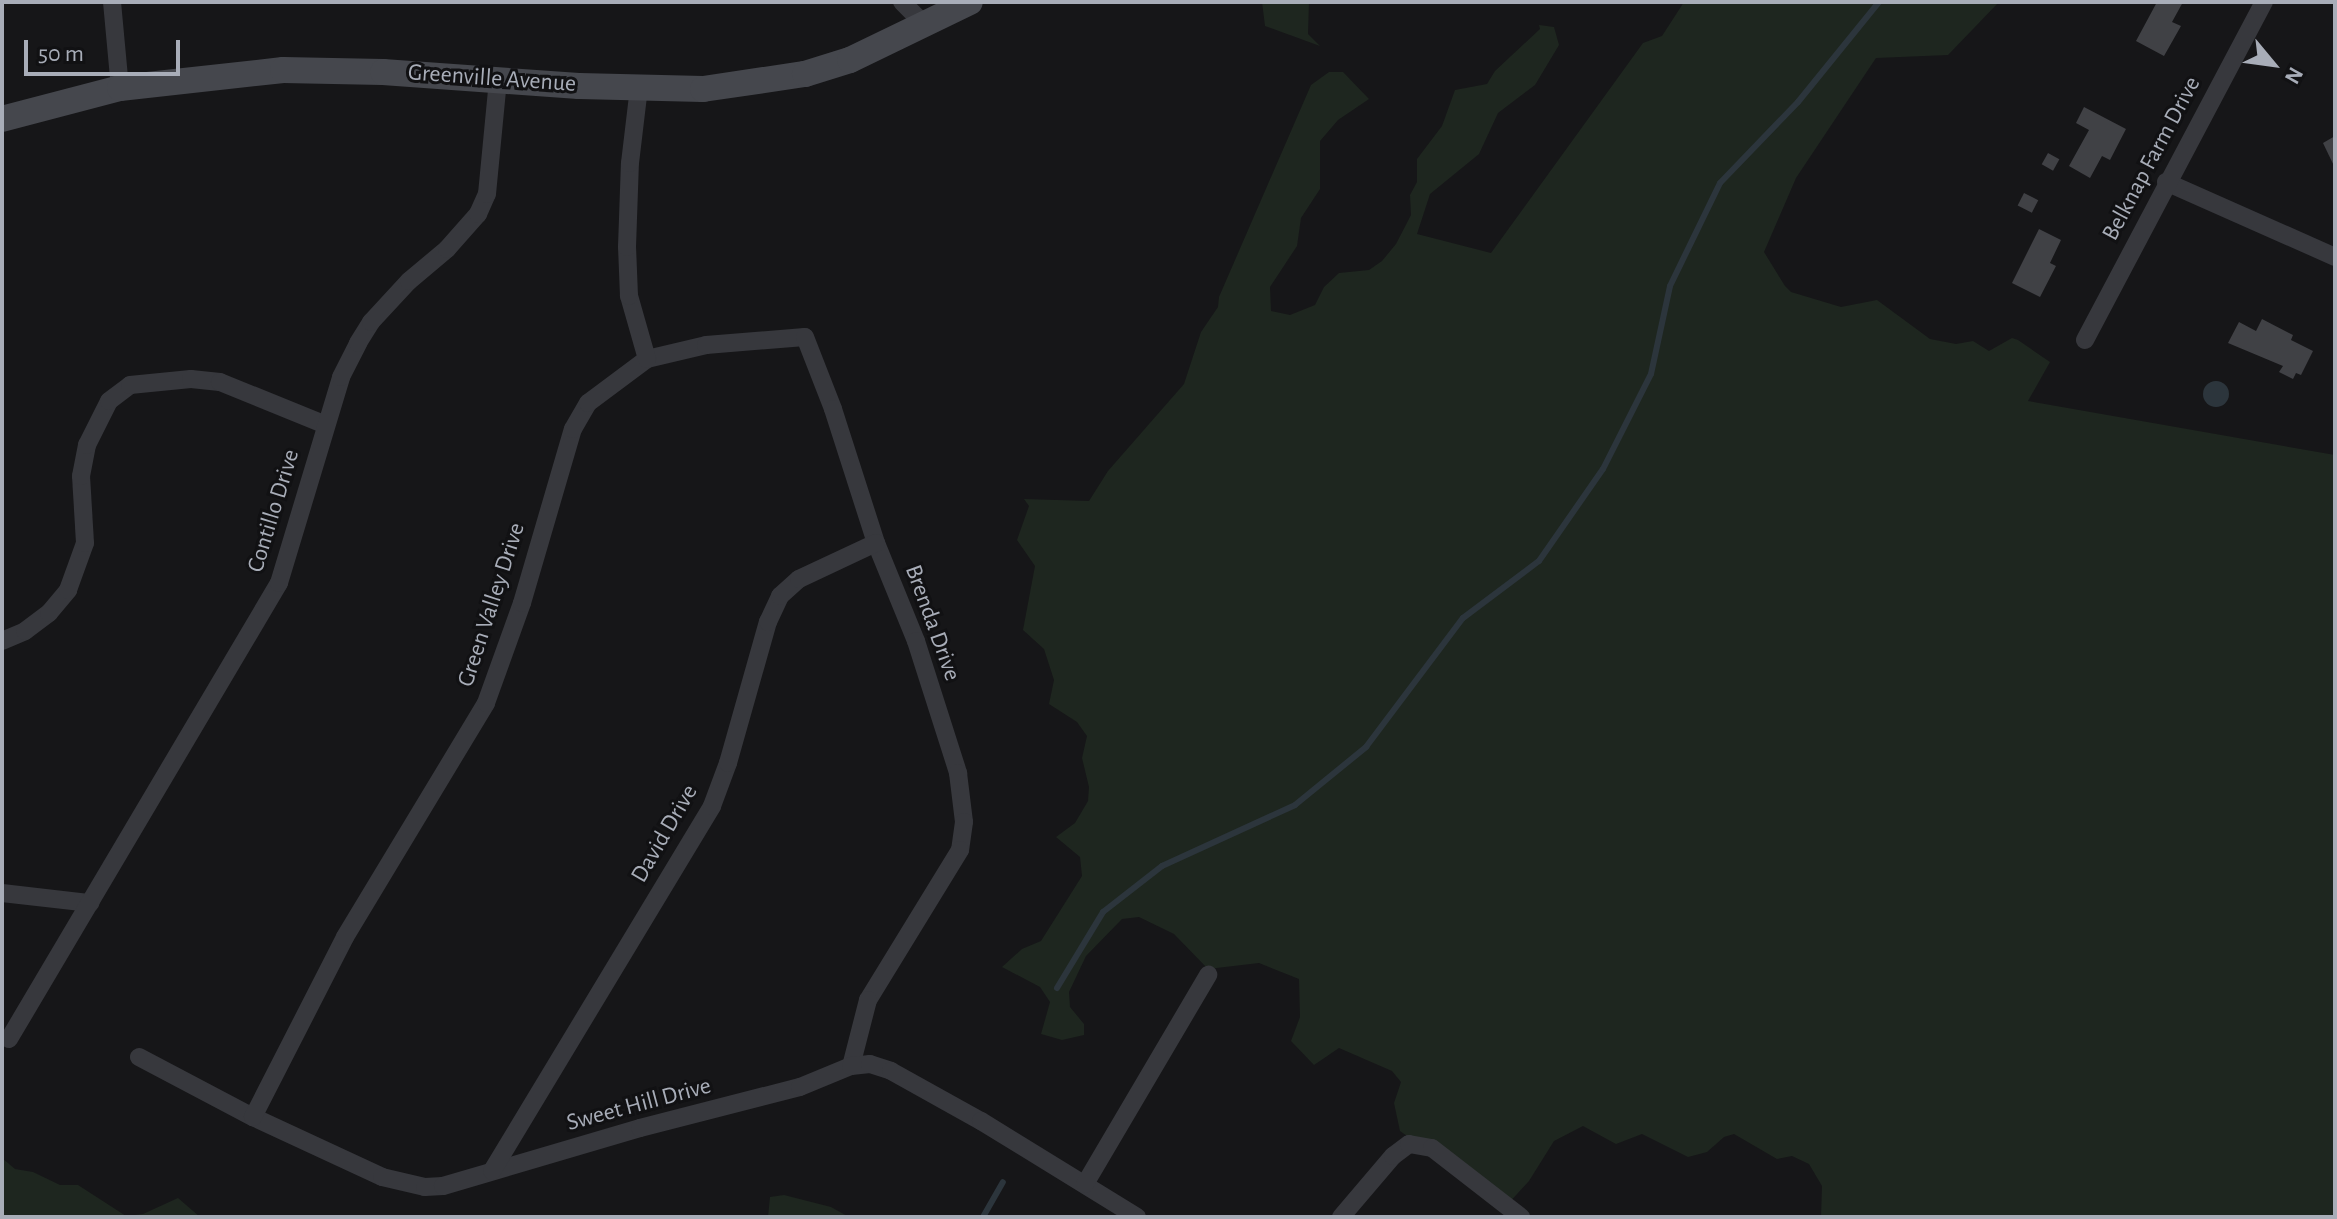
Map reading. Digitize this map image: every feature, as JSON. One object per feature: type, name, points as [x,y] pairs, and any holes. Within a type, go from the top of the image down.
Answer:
[{"type":"street","points":[[112,2],[120,88]]},
{"type":"street","points":[[902,2],[926,26]]},
{"type":"street","name":"Greenville Avenue","points":[[2,119],[120,88],[191,77],[283,70],[703,89],[805,74],[850,60],[926,26],[970,2]]},
{"type":"street","name":"Belknap Farm Drive","points":[[2085,340],[2264,2]]},
{"type":"street","name":"Contillo Drive","points":[[9,1039],[279,583],[341,377],[371,322],[409,281],[447,249],[478,214],[487,194],[498,79]]},
{"type":"street","points":[[639,88],[630,163],[627,247],[629,296],[647,359]]},
{"type":"street","points":[[2166,182],[2335,257]]},
{"type":"street","name":"Brenda Drive","points":[[647,359],[706,345],[805,337],[833,409],[876,543],[916,641],[954,759],[964,822],[960,850],[868,1000],[851,1066]]},
{"type":"street","name":"Green Valley Drive","points":[[253,1117],[345,937],[486,703],[522,603],[573,429],[588,403],[647,359]]},
{"type":"street","points":[[2,641],[25,631],[49,613],[68,590],[85,543],[81,476],[87,445],[109,401],[130,385],[191,379],[220,382],[326,425]]},
{"type":"street","name":"David Drive","points":[[492,1171],[712,806],[728,763],[768,622],[780,596],[799,579],[876,543]]},
{"type":"street","points":[[2,893],[90,903]]},
{"type":"street","points":[[1085,1184],[1208,975]]},
{"type":"street","name":"Sweet Hill Drive","points":[[139,1057],[253,1117],[405,1184],[443,1186],[640,1128],[800,1087],[851,1066],[870,1064],[891,1071],[1137,1217]]},
{"type":"street","points":[[1341,1217],[1393,1156],[1409,1144],[1432,1148],[1521,1217]]},
{"type":"shaded area","points":[[1262,2],[1309,2],[1308,34],[1320,46],[1265,26]]},
{"type":"shaded area","points":[[1684,2],[1999,2],[1948,55],[1876,58],[1796,178],[1764,252],[1785,286],[1791,292],[1841,307],[1877,300],[1930,339],[1956,344],[1973,341],[1989,351],[2012,338],[2018,340],[2050,362],[2028,401],[2335,455],[2335,1217],[1821,1217],[1822,1186],[1809,1164],[1792,1156],[1777,1159],[1734,1134],[1724,1137],[1707,1152],[1688,1157],[1642,1134],[1616,1144],[1583,1126],[1554,1141],[1529,1181],[1506,1206],[1400,1131],[1394,1103],[1401,1082],[1392,1071],[1339,1048],[1314,1065],[1291,1041],[1300,1017],[1299,979],[1259,963],[1208,969],[1174,934],[1139,917],[1122,919],[1086,956],[1069,992],[1070,1007],[1084,1024],[1084,1035],[1062,1040],[1041,1034],[1050,1002],[1040,987],[1002,967],[1022,949],[1041,941],[1082,876],[1080,857],[1056,837],[1075,823],[1088,801],[1089,787],[1082,758],[1087,736],[1077,722],[1049,704],[1054,680],[1044,649],[1023,630],[1035,566],[1017,540],[1029,506],[1024,499],[1089,501],[1108,471],[1184,384],[1201,332],[1218,307],[1219,297],[1311,85],[1329,72],[1343,72],[1369,99],[1338,120],[1320,141],[1320,189],[1301,218],[1297,246],[1270,287],[1271,311],[1290,315],[1315,305],[1324,287],[1339,273],[1369,270],[1382,261],[1396,244],[1411,215],[1410,195],[1417,182],[1417,159],[1442,126],[1455,90],[1487,84],[1495,71],[1540,29],[1539,25],[1554,27],[1559,45],[1535,85],[1498,113],[1479,154],[1430,194],[1417,234],[1491,253],[1643,43],[1662,36]]},
{"type":"shaded area","points":[[2216,381],[2225,385],[2229,394],[2225,403],[2216,407],[2207,403],[2203,394],[2207,385]]},
{"type":"shaded area","points":[[2,1158],[15,1169],[33,1172],[60,1185],[78,1185],[126,1216],[143,1214],[178,1198],[200,1217],[2,1217]]},
{"type":"shaded area","points":[[784,1195],[831,1207],[849,1217],[768,1217],[770,1197]]},
{"type":"building","points":[[2157,2],[2183,2],[2172,22],[2181,26],[2164,56],[2136,41]]},
{"type":"building","points":[[2084,107],[2126,129],[2110,160],[2102,156],[2090,178],[2069,166],[2089,130],[2076,123]]},
{"type":"building","points":[[2335,136],[2335,168],[2323,143]]},
{"type":"building","points":[[2048,153],[2059,159],[2053,171],[2042,164]]},
{"type":"building","points":[[2024,193],[2038,200],[2032,213],[2018,205]]},
{"type":"building","points":[[2039,229],[2061,240],[2050,263],[2056,266],[2040,297],[2012,283]]},
{"type":"building","points":[[2262,319],[2293,335],[2291,340],[2313,351],[2301,375],[2296,373],[2293,379],[2279,372],[2283,366],[2228,343],[2239,322],[2256,331]]},
{"type":"waterway","points":[[1057,988],[1103,912],[1162,866],[1295,805],[1366,747],[1463,618],[1539,561],[1603,469],[1651,374],[1670,286],[1720,183],[1798,102],[1879,2]]},
{"type":"waterway","points":[[983,1217],[1003,1182]]}]
